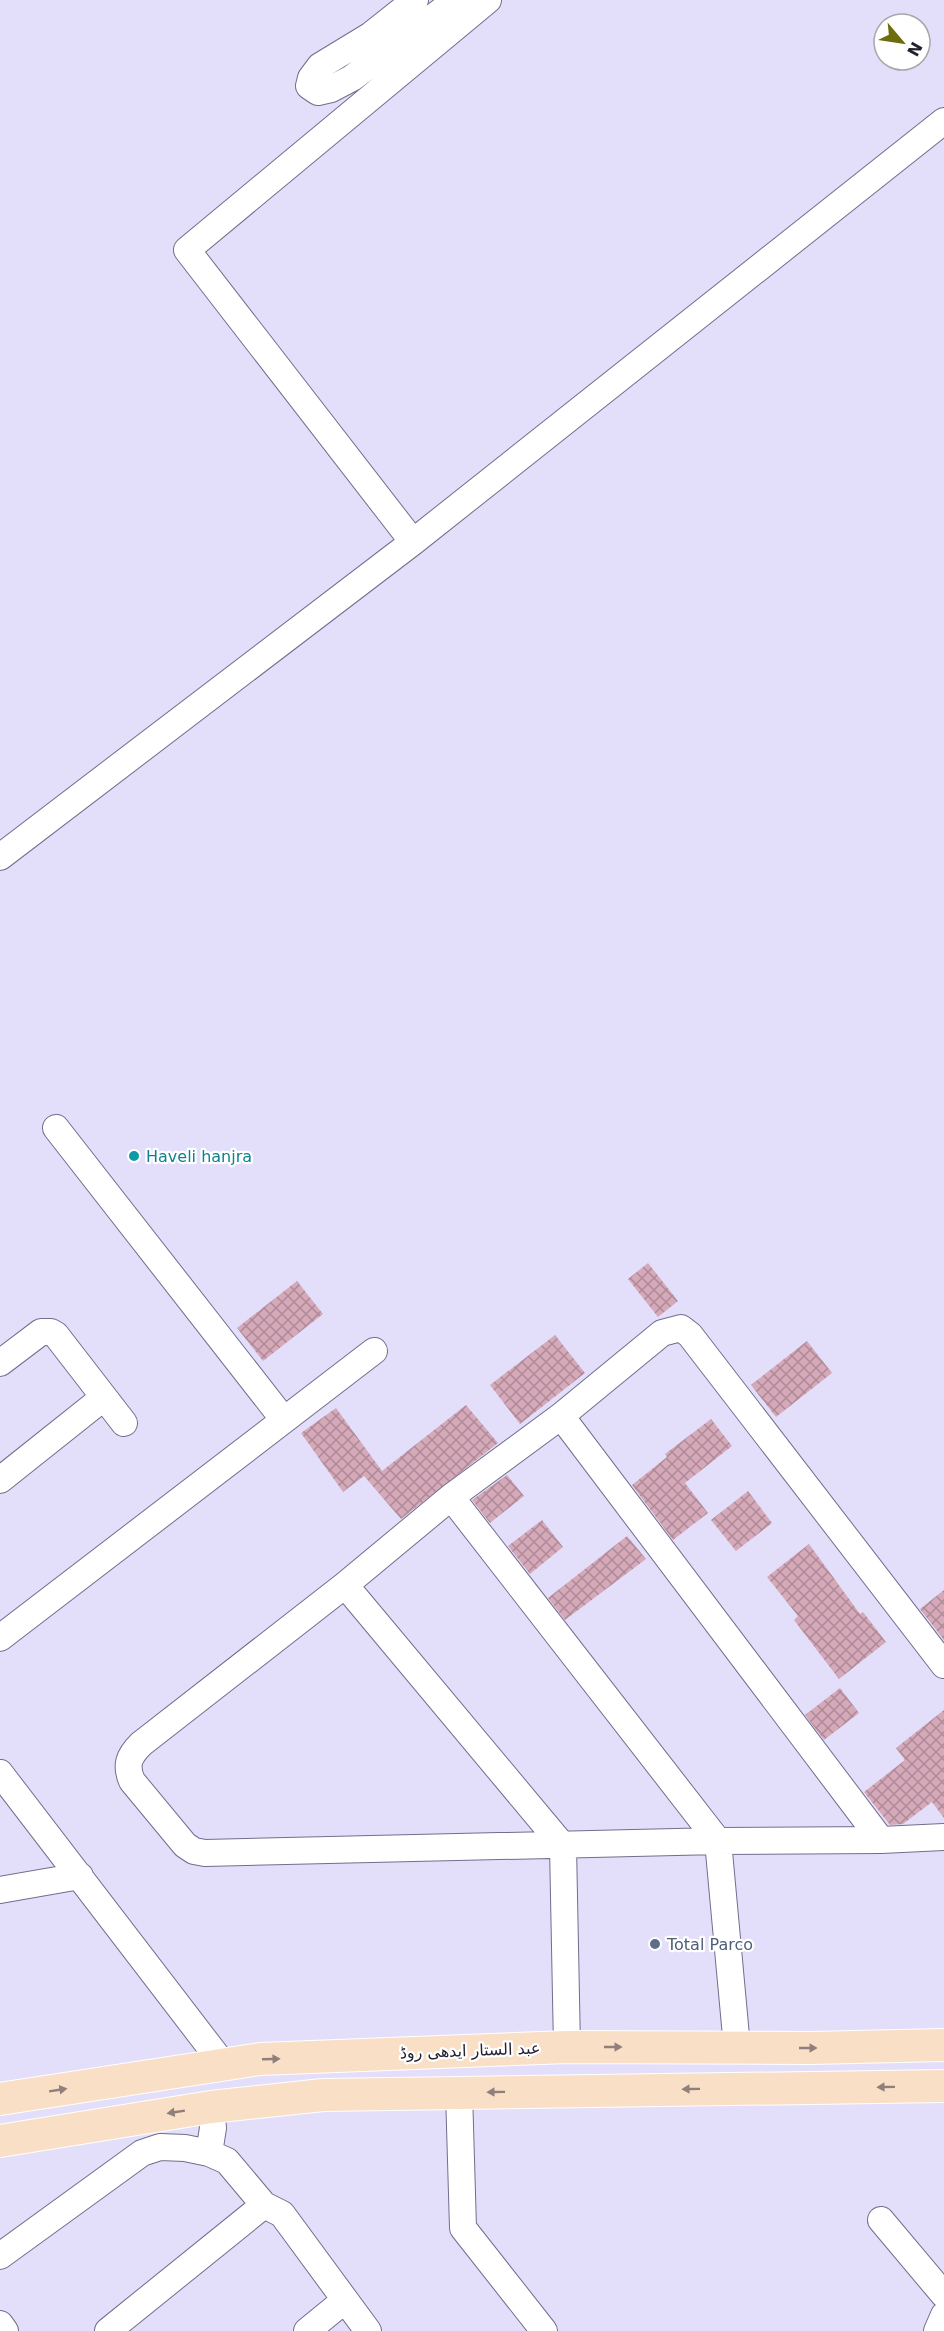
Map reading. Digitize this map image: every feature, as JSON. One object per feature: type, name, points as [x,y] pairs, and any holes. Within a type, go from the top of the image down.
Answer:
[{"type":"main road","name":"عبد الستار ایدھی روڈ","points":[[0,2099],[260,2059],[567,2047],[810,2048],[944,2044]]},
{"type":"main road","points":[[0,2141],[211,2107],[323,2095],[944,2086]]},
{"type":"street","points":[[415,0],[370,35],[320,66],[311,78],[309,86],[318,92],[331,89],[352,78],[456,0]]},
{"type":"street","points":[[413,542],[187,250],[488,0]]},
{"type":"street","points":[[0,857],[413,542],[944,121]]},
{"type":"street","points":[[56,1128],[284,1420]]},
{"type":"street","points":[[944,1665],[690,1335],[681,1328],[662,1333],[561,1416],[451,1497],[345,1585],[141,1744],[133,1752],[128,1770],[132,1781],[185,1845],[194,1851],[205,1853],[944,1837]]},
{"type":"street","points":[[0,1363],[41,1332],[51,1332],[56,1335],[124,1423]]},
{"type":"street","points":[[0,1638],[374,1351]]},
{"type":"street","points":[[0,1480],[104,1398]]},
{"type":"street","points":[[561,1416],[881,1840]]},
{"type":"street","points":[[451,1497],[718,1841],[736,2047]]},
{"type":"street","points":[[345,1585],[563,1846],[567,2047]]},
{"type":"street","points":[[0,1773],[72,1877],[214,2065]]},
{"type":"street","points":[[0,1799],[72,1877]]},
{"type":"street","points":[[0,1890],[72,1877]]},
{"type":"street","points":[[459,2092],[463,2228],[544,2331]]},
{"type":"street","points":[[209,2153],[213,2128],[211,2107]]},
{"type":"street","points":[[0,2256],[142,2153],[160,2147],[185,2148],[209,2153],[227,2161],[264,2205],[282,2214],[368,2331]]},
{"type":"street","points":[[108,2331],[264,2205]]},
{"type":"street","points":[[881,2220],[944,2295]]},
{"type":"street","points":[[307,2331],[345,2300]]},
{"type":"street","points":[[937,2331],[944,2315]]},
{"type":"street","points":[[0,2324],[5,2331]]},
{"type":"building","points":[[648,1263],[678,1301],[658,1317],[628,1279]]},
{"type":"building","points":[[297,1281],[323,1314],[263,1361],[237,1328]]},
{"type":"building","points":[[555,1335],[585,1373],[520,1424],[490,1385]]},
{"type":"building","points":[[807,1341],[832,1373],[776,1417],[751,1385]]},
{"type":"building","points":[[466,1405],[498,1443],[401,1519],[364,1476],[343,1492],[301,1433],[336,1408],[382,1471]]},
{"type":"building","points":[[711,1419],[732,1446],[685,1483],[708,1513],[673,1540],[632,1485],[667,1457],[665,1454]]},
{"type":"building","points":[[507,1475],[524,1496],[490,1523],[472,1500]]},
{"type":"building","points":[[748,1491],[772,1523],[736,1551],[711,1520]]},
{"type":"building","points":[[542,1520],[563,1547],[530,1574],[508,1546]]},
{"type":"building","points":[[627,1536],[646,1559],[565,1620],[548,1598]]},
{"type":"building","points":[[809,1544],[860,1614],[863,1612],[886,1642],[839,1679],[794,1620],[798,1616],[767,1577]]},
{"type":"building","points":[[944,1590],[944,1640],[920,1609]]},
{"type":"building","points":[[840,1688],[859,1713],[824,1740],[805,1715]]},
{"type":"building","points":[[944,1710],[944,1818],[932,1802],[903,1824],[890,1825],[864,1792],[905,1760],[896,1748]]},
{"type":"place","name":"Haveli hanjra","points":[[134,1156]]},
{"type":"place","name":"Total Parco","points":[[655,1944]]}]
